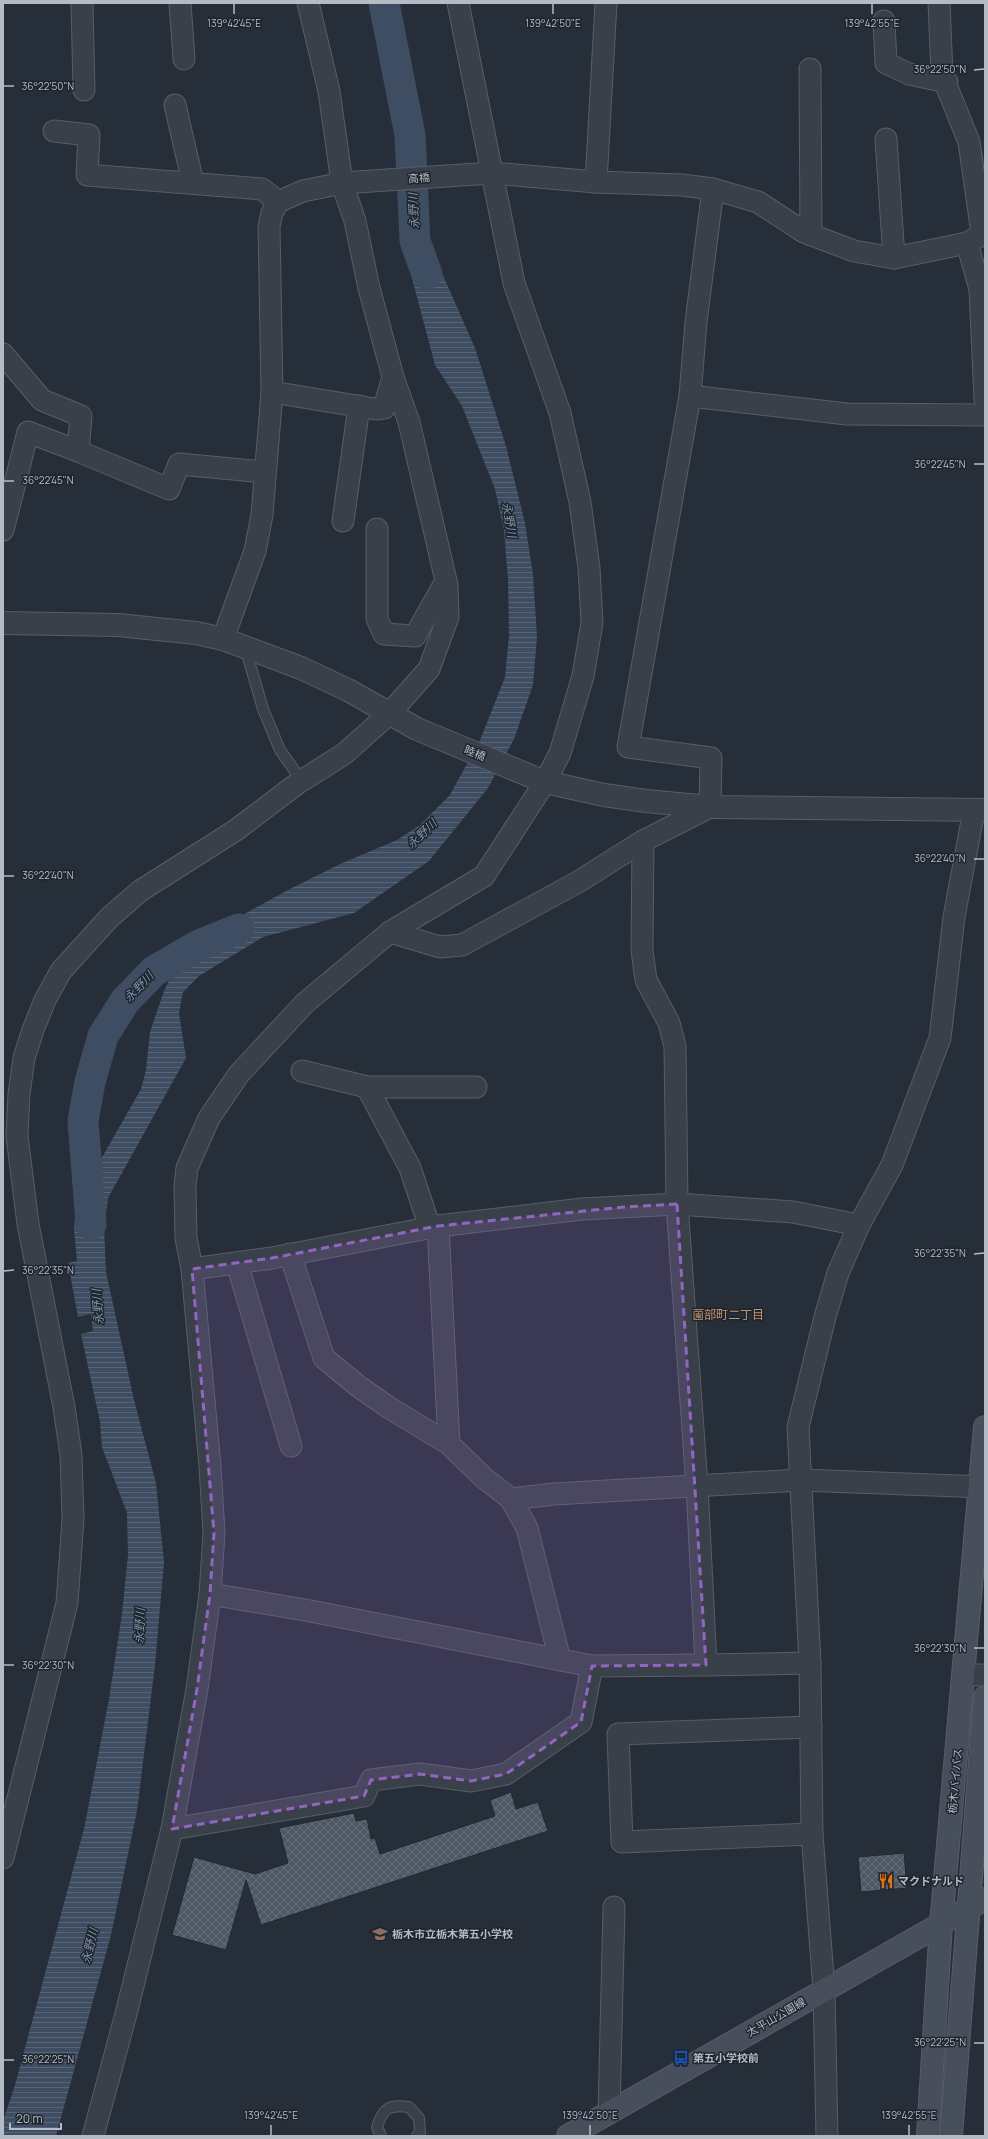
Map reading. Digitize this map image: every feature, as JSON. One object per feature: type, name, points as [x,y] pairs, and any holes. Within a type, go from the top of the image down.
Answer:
[{"type":"main road","name":"栃木バイパス","points":[[928,2136],[942,1924],[975,1675],[985,1427]]},
{"type":"main road","name":"栃木バイパス","points":[[951,2136],[976,1904],[985,1697]]},
{"type":"main road","name":"太平山公園線","points":[[568,2136],[976,1904]]},
{"type":"street","points":[[82,3],[84,90]]},
{"type":"street","points":[[180,3],[184,58]]},
{"type":"street","points":[[3,1858],[67,1603],[73,1519],[71,1455],[68,1434],[28,1224],[17,1136],[19,1094],[24,1058],[45,1000],[61,970],[109,918],[140,891],[236,830],[302,780],[344,754],[389,714],[429,669],[448,617],[446,581],[410,422],[393,376],[369,288],[355,222],[342,183],[329,91],[308,3]]},
{"type":"street","points":[[93,2136],[126,2014],[172,1829],[197,1689],[210,1594],[214,1526],[192,1270],[186,1238],[185,1186],[187,1168],[209,1118],[239,1074],[278,1030],[305,1003],[390,932],[484,876],[539,780],[560,753],[583,676],[592,623],[589,568],[580,502],[560,413],[514,283],[484,174],[458,3]]},
{"type":"street","points":[[596,182],[606,3]]},
{"type":"street","points":[[939,3],[942,74],[947,82],[969,142],[978,237],[985,400]]},
{"type":"street","points":[[884,21],[886,63],[909,74],[947,82]]},
{"type":"street","points":[[810,70],[811,234]]},
{"type":"street","points":[[175,105],[193,183]]},
{"type":"street","points":[[54,131],[89,135],[87,175],[262,189],[278,202],[272,213],[269,226],[272,392],[264,472],[262,516],[255,551],[224,640]]},
{"type":"street","points":[[886,139],[894,258],[978,237]]},
{"type":"street","name":"高橋","points":[[278,202],[303,190],[342,183],[484,174],[596,182],[682,185],[713,189],[758,202],[804,232],[854,251],[894,258]]},
{"type":"street","points":[[390,932],[440,947],[462,945],[578,882],[643,841],[710,807],[711,758],[628,747],[690,396],[696,322],[709,232],[713,189]]},
{"type":"street","points":[[3,354],[42,400],[81,416],[78,451]]},
{"type":"street","points":[[272,392],[375,409],[384,408],[393,376]]},
{"type":"street","points":[[690,396],[847,414],[985,415]]},
{"type":"street","points":[[343,522],[359,406]]},
{"type":"street","points":[[3,530],[28,432],[169,489],[179,464],[264,472]]},
{"type":"street","points":[[377,529],[377,619],[384,634],[415,636],[446,581]]},
{"type":"street","name":"睦橋","points":[[3,623],[118,625],[196,633],[224,640],[294,665],[348,690],[417,729],[539,780],[604,795],[646,802],[710,807],[979,810]]},
{"type":"street","points":[[827,2136],[824,1990],[812,1834],[810,1663],[798,1426],[825,1317],[838,1273],[859,1225],[892,1165],[940,1038],[954,917],[979,810]]},
{"type":"street","points":[[643,841],[642,950],[646,980],[669,1023],[675,1046],[677,1204],[697,1486],[706,1665]]},
{"type":"street","points":[[302,1071],[367,1087],[476,1088]]},
{"type":"street","points":[[367,1087],[410,1168],[434,1227],[449,1444]]},
{"type":"street","points":[[192,1270],[272,1258],[434,1227],[582,1209],[677,1204],[793,1212],[859,1225]]},
{"type":"street","points":[[290,1254],[324,1358],[358,1386],[388,1407],[449,1444],[484,1478],[511,1499],[527,1528],[560,1660]]},
{"type":"street","points":[[237,1263],[291,1446]]},
{"type":"street","points":[[511,1499],[554,1494],[800,1480],[982,1487]]},
{"type":"street","points":[[210,1594],[305,1610],[592,1666],[810,1663]]},
{"type":"street","points":[[172,1829],[364,1796],[371,1780],[420,1774],[471,1782],[506,1774],[581,1722],[592,1666]]},
{"type":"street","points":[[811,1727],[618,1734],[622,1842],[812,1834]]},
{"type":"street","points":[[609,2113],[614,1907]]},
{"type":"lane","points":[[245,647],[263,709],[280,750],[302,780]]},
{"type":"lane","points":[[381,2136],[377,2127],[382,2113],[394,2105],[409,2107],[419,2118],[420,2132],[417,2136]]},
{"type":"highlighted area","points":[[677,1204],[706,1665],[592,1666],[581,1722],[506,1774],[471,1781],[420,1774],[371,1780],[364,1796],[172,1829],[197,1689],[210,1594],[214,1533],[192,1269],[272,1258],[438,1226],[624,1207]]},
{"type":"water","points":[[423,230],[475,348],[506,446],[525,523],[533,575],[537,636],[533,685],[514,739],[488,788],[429,861],[354,913],[263,937],[199,976],[183,992],[179,1013],[186,1058],[108,1198],[104,1228],[106,1272],[134,1400],[156,1483],[164,1562],[155,1665],[137,1811],[111,1935],[56,2136],[3,2136],[3,2121],[15,2085],[84,1829],[109,1699],[122,1614],[128,1555],[127,1513],[102,1447],[100,1422],[81,1334],[93,1331],[91,1314],[78,1317],[68,1263],[77,1261],[74,1230],[76,1203],[141,1089],[146,1070],[150,1032],[164,991],[178,962],[221,927],[286,891],[340,864],[397,840],[420,825],[450,795],[481,738],[505,677],[509,636],[508,579],[504,530],[495,489],[462,406],[435,365],[401,237]]},
{"type":"building","points":[[511,1792],[516,1809],[538,1802],[548,1831],[261,1925],[246,1880],[226,1950],[172,1935],[194,1857],[255,1874],[288,1863],[279,1828],[354,1813],[356,1821],[367,1819],[371,1839],[375,1838],[380,1854],[495,1816],[490,1800]]},
{"type":"building","points":[[904,1853],[907,1888],[861,1892],[858,1857]]},
{"type":"waterway","name":"永野川","points":[[384,3],[410,135],[415,241],[427,274]]},
{"type":"waterway","name":"永野川","points":[[91,1224],[83,1121],[90,1082],[103,1036],[125,1001],[154,971],[199,945],[239,929]]},
{"type":"place","name":"マクドナルド","points":[[886,1881]]},
{"type":"place","name":"栃木市立栃木第五小学校","points":[[380,1934]]},
{"type":"place","name":"第五小学校前","points":[[681,2058]]},
{"type":"district","name":"薗部町二丁目","points":[[728,1315]]}]
